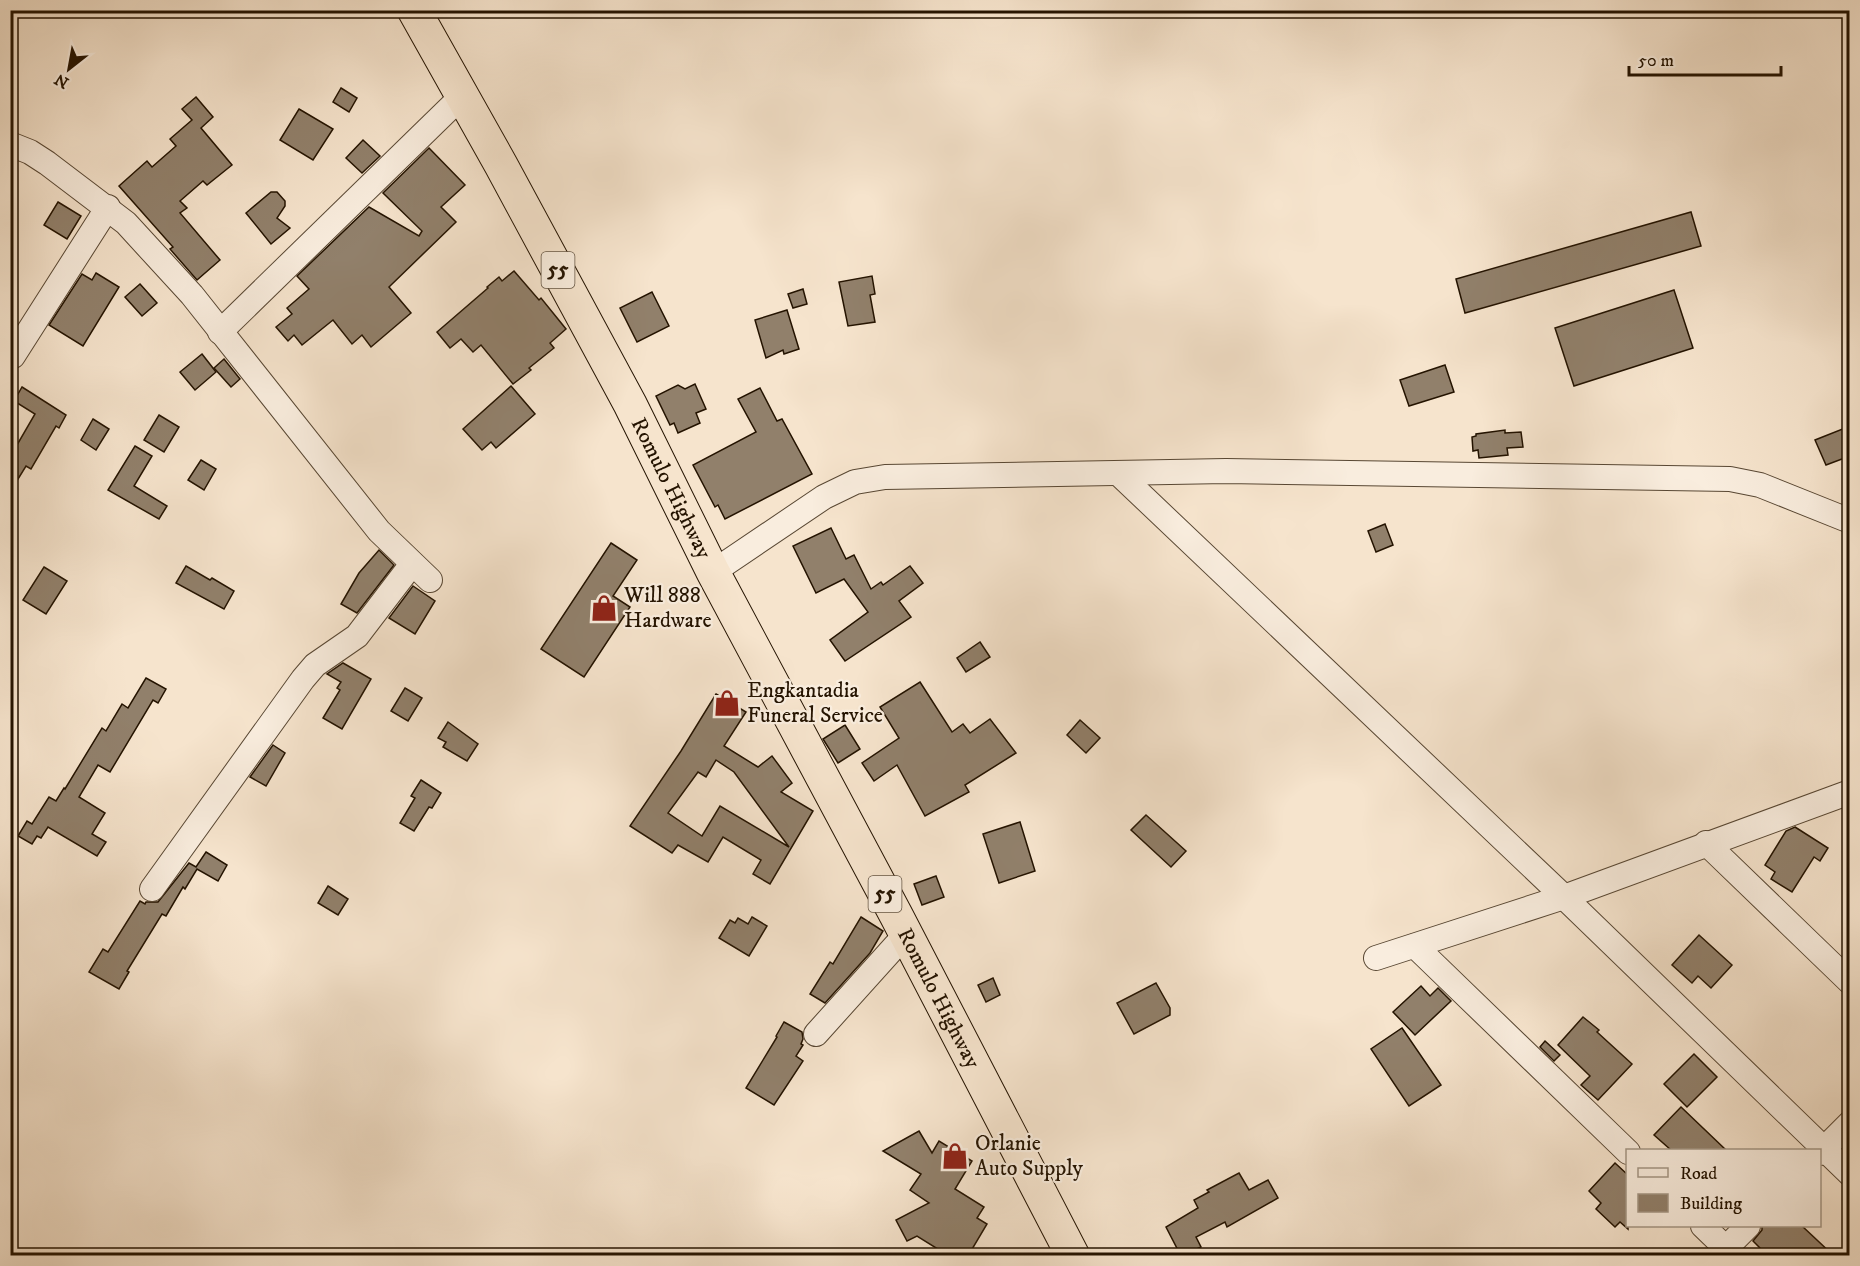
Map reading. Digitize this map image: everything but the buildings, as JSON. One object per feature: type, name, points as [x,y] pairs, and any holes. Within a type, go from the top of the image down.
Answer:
[{"type":"highway","name":"Romulo Highway","points":[[414,10],[630,404],[713,572],[906,934],[1072,1256]]},
{"type":"street","points":[[220,332],[461,97]]},
{"type":"street","points":[[10,144],[30,152],[108,207],[164,262],[379,531],[430,580]]},
{"type":"street","points":[[13,356],[108,207]]},
{"type":"street","points":[[713,572],[824,497],[855,482],[885,477],[1226,471],[1730,479],[1770,489],[1850,521]]},
{"type":"street","points":[[1118,473],[1564,897],[1820,1149]]},
{"type":"street","points":[[152,889],[303,679],[315,665],[357,636],[412,564]]},
{"type":"street","points":[[1376,958],[1564,897],[1850,792]]},
{"type":"street","points":[[1706,843],[1850,982]]},
{"type":"street","points":[[816,1034],[906,934]]},
{"type":"street","points":[[1415,946],[1626,1150]]},
{"type":"street","points":[[1850,1123],[1822,1151],[1850,1174]]},
{"type":"street","points":[[1704,1227],[1730,1252],[1747,1227]]},
{"type":"place","name":"Will 888 Hardware","points":[[604,608]]},
{"type":"place","name":"Engkantadia Funeral Service","points":[[727,703]]},
{"type":"place","name":"Orlanie Auto Supply","points":[[955,1156]]}]
